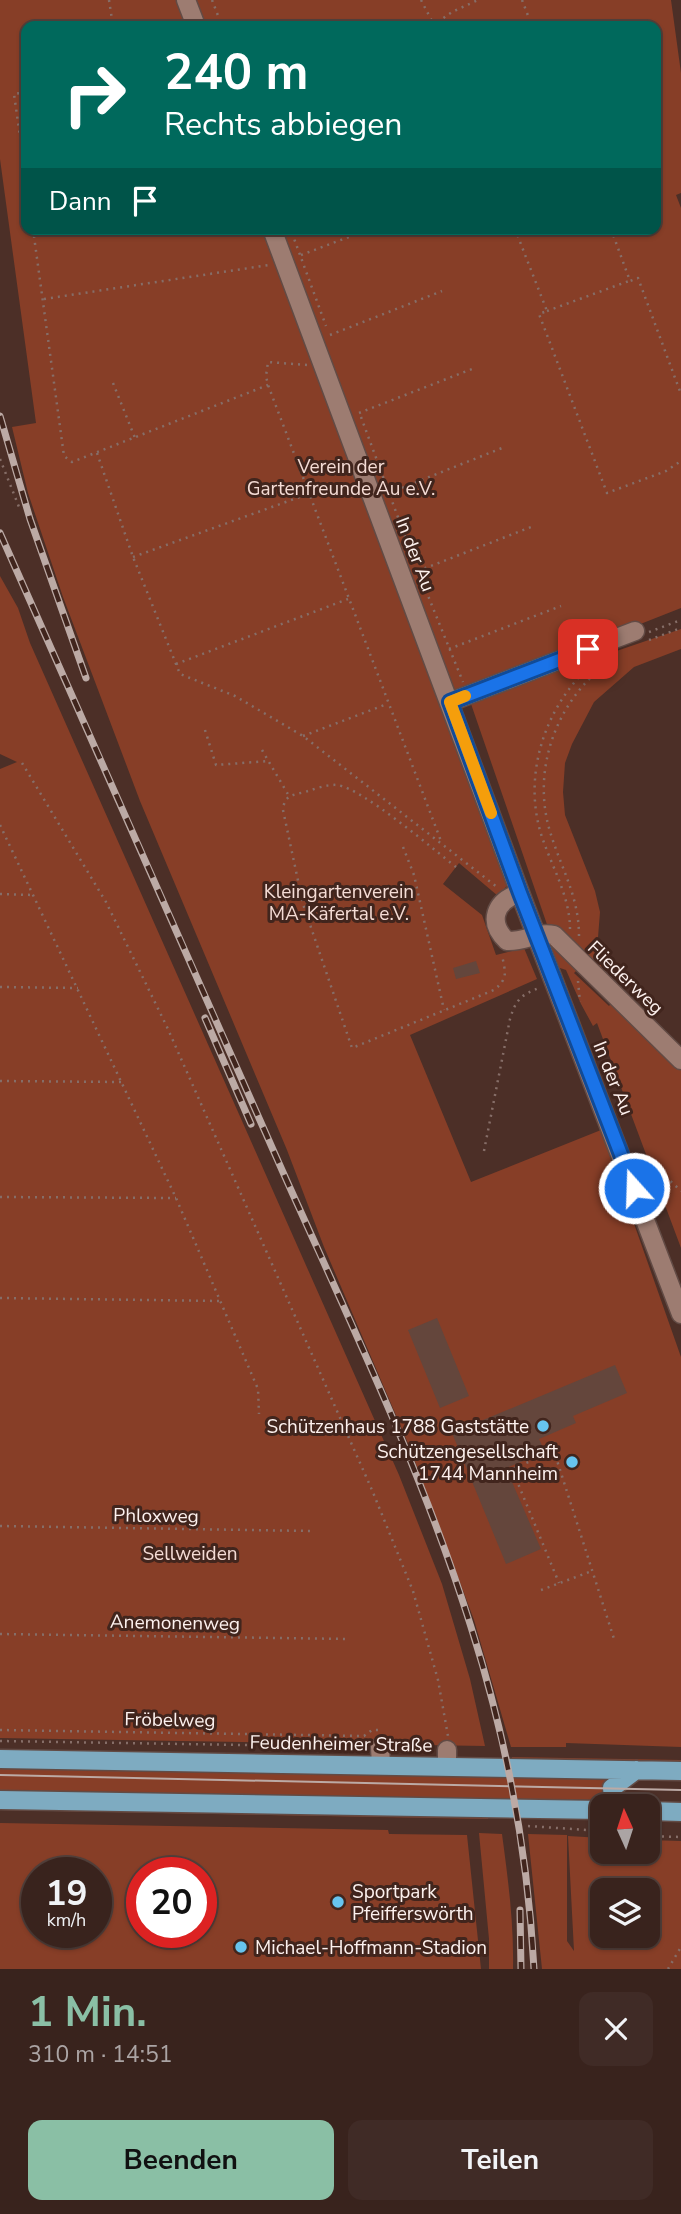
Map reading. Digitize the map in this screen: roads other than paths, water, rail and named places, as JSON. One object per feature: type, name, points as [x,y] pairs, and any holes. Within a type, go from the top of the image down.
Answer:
[{"type":"main road","name":"Feudenheimer Straße","points":[[0,1759],[380,1747],[636,1770],[681,1771]]},
{"type":"main road","points":[[613,1794],[612,1788],[636,1770]]},
{"type":"main road","points":[[0,1800],[590,1810]]},
{"type":"main road","points":[[660,1811],[681,1812]]},
{"type":"lane","points":[[186,0],[194,21]]},
{"type":"lane","name":"In der Au","points":[[276,235],[293,259],[323,366],[450,702],[515,895],[537,935],[681,1314]]},
{"type":"lane","points":[[450,702],[642,635]]},
{"type":"lane","points":[[515,895],[500,904],[495,919],[498,933],[507,941],[521,942],[537,935]]},
{"type":"lane","name":"Fliederweg","points":[[537,935],[544,933],[554,936],[681,1060]]},
{"type":"tram line","points":[[0,1775],[681,1790]]},
{"type":"railway","points":[[0,416],[30,519],[86,678]]},
{"type":"railway","points":[[0,533],[358,1339],[452,1568],[484,1669],[505,1753],[527,1883],[534,1969]]},
{"type":"railway","points":[[205,1018],[251,1124]]},
{"type":"railway","points":[[520,1910],[521,1969]]},
{"type":"place","name":"Schützenhaus 1788 Gaststätte","points":[[543,1426]]},
{"type":"place","name":"Schützengesellschaft 1744 Mannheim","points":[[572,1462]]},
{"type":"place","name":"Sportpark Pfeifferswörth","points":[[338,1902]]},
{"type":"place","name":"Michael-Hoffmann-Stadion","points":[[241,1947]]},
{"type":"park label","name":"Verein der Gartenfreunde Au e.V.","points":[[341,477]]},
{"type":"park label","name":"Kleingartenverein MA-Käfertal e.V.","points":[[339,902]]},
{"type":"park label","name":"Sellweiden","points":[[190,1553]]}]
